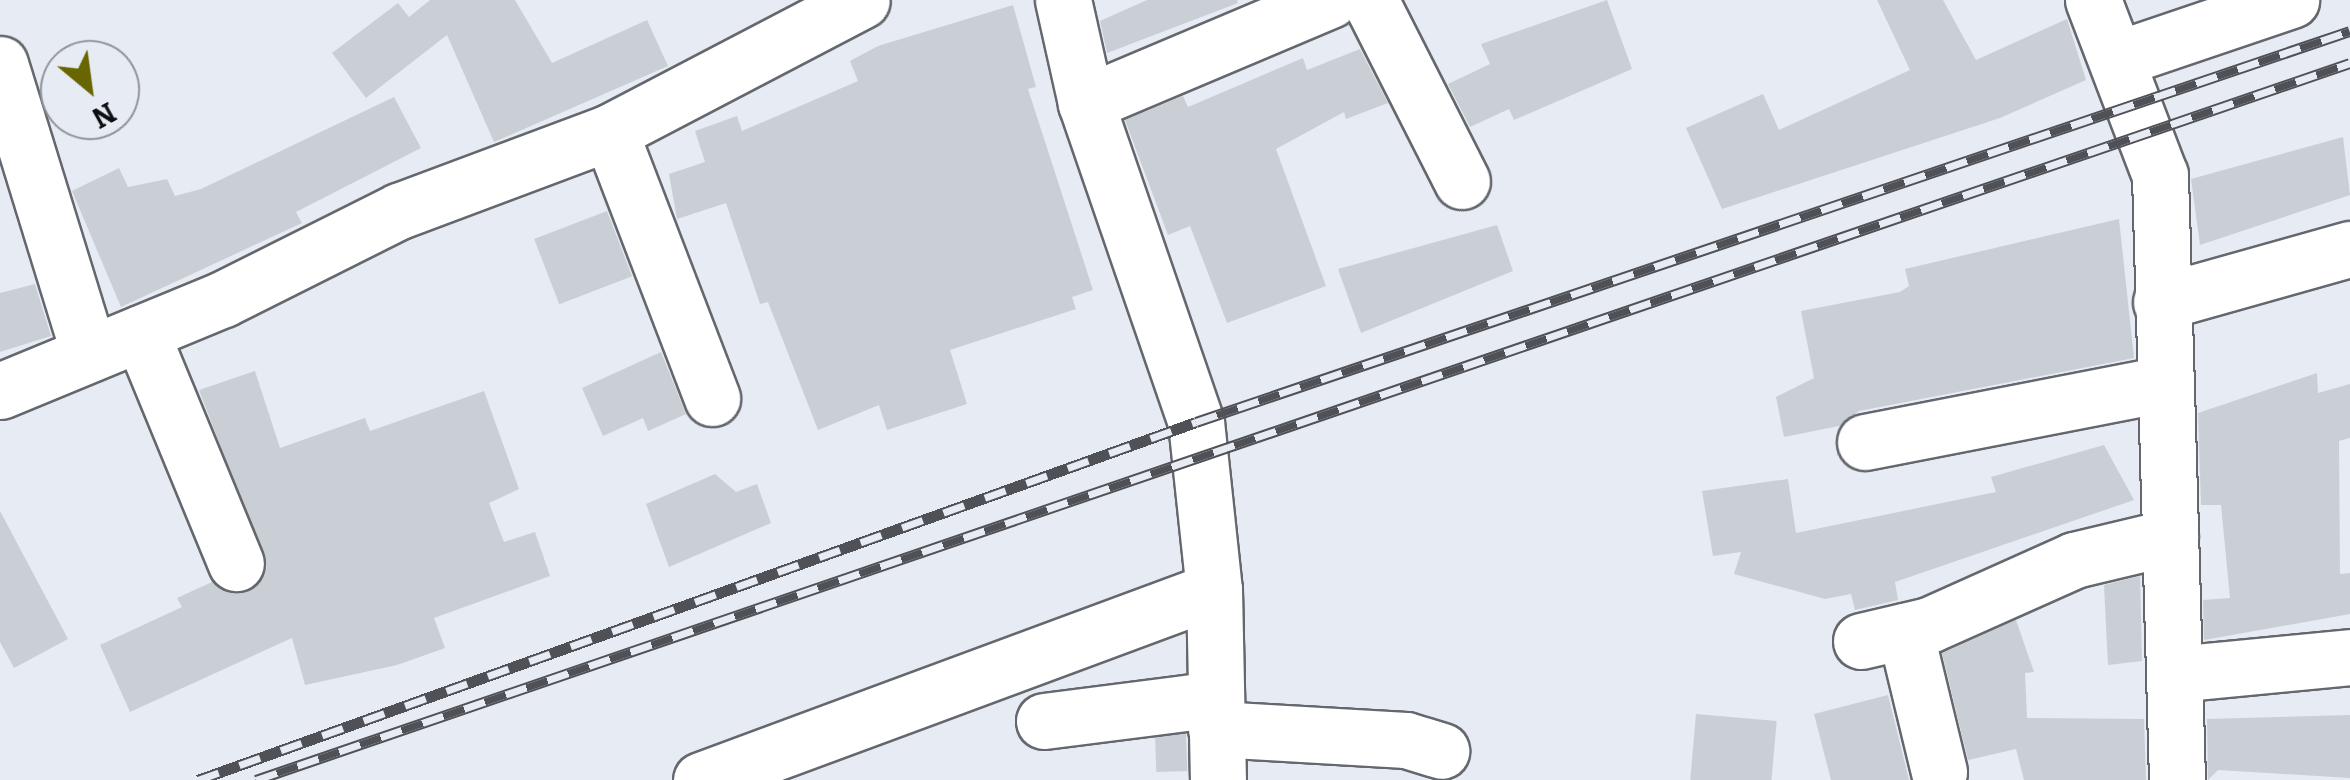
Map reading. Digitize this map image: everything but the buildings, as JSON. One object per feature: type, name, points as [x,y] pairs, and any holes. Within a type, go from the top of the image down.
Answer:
[{"type":"street","points":[[0,390],[141,333],[399,211],[610,132],[862,0]]},
{"type":"street","points":[[1063,0],[1086,103],[1196,422],[1214,590],[1216,736]]},
{"type":"street","points":[[1086,103],[1330,0]]},
{"type":"street","points":[[1370,0],[1462,181]]},
{"type":"street","points":[[2094,0],[2160,175],[2176,780]]},
{"type":"street","points":[[2117,59],[2292,0]]},
{"type":"street","points":[[0,64],[89,354]]},
{"type":"street","points":[[610,132],[712,398]]},
{"type":"street","points":[[2162,302],[2350,249]]},
{"type":"street","points":[[141,333],[236,563]]},
{"type":"street","points":[[1865,442],[2164,384]]},
{"type":"street","points":[[1939,772],[1883,636],[2074,560],[2170,537]]},
{"type":"street","points":[[702,780],[1214,590]]},
{"type":"street","points":[[2175,674],[2350,657]]},
{"type":"street","points":[[1044,720],[1216,736],[1406,740],[1441,751]]},
{"type":"railway","points":[[198,780],[1196,422],[2350,31]]},
{"type":"railway","points":[[256,780],[2350,63]]}]
